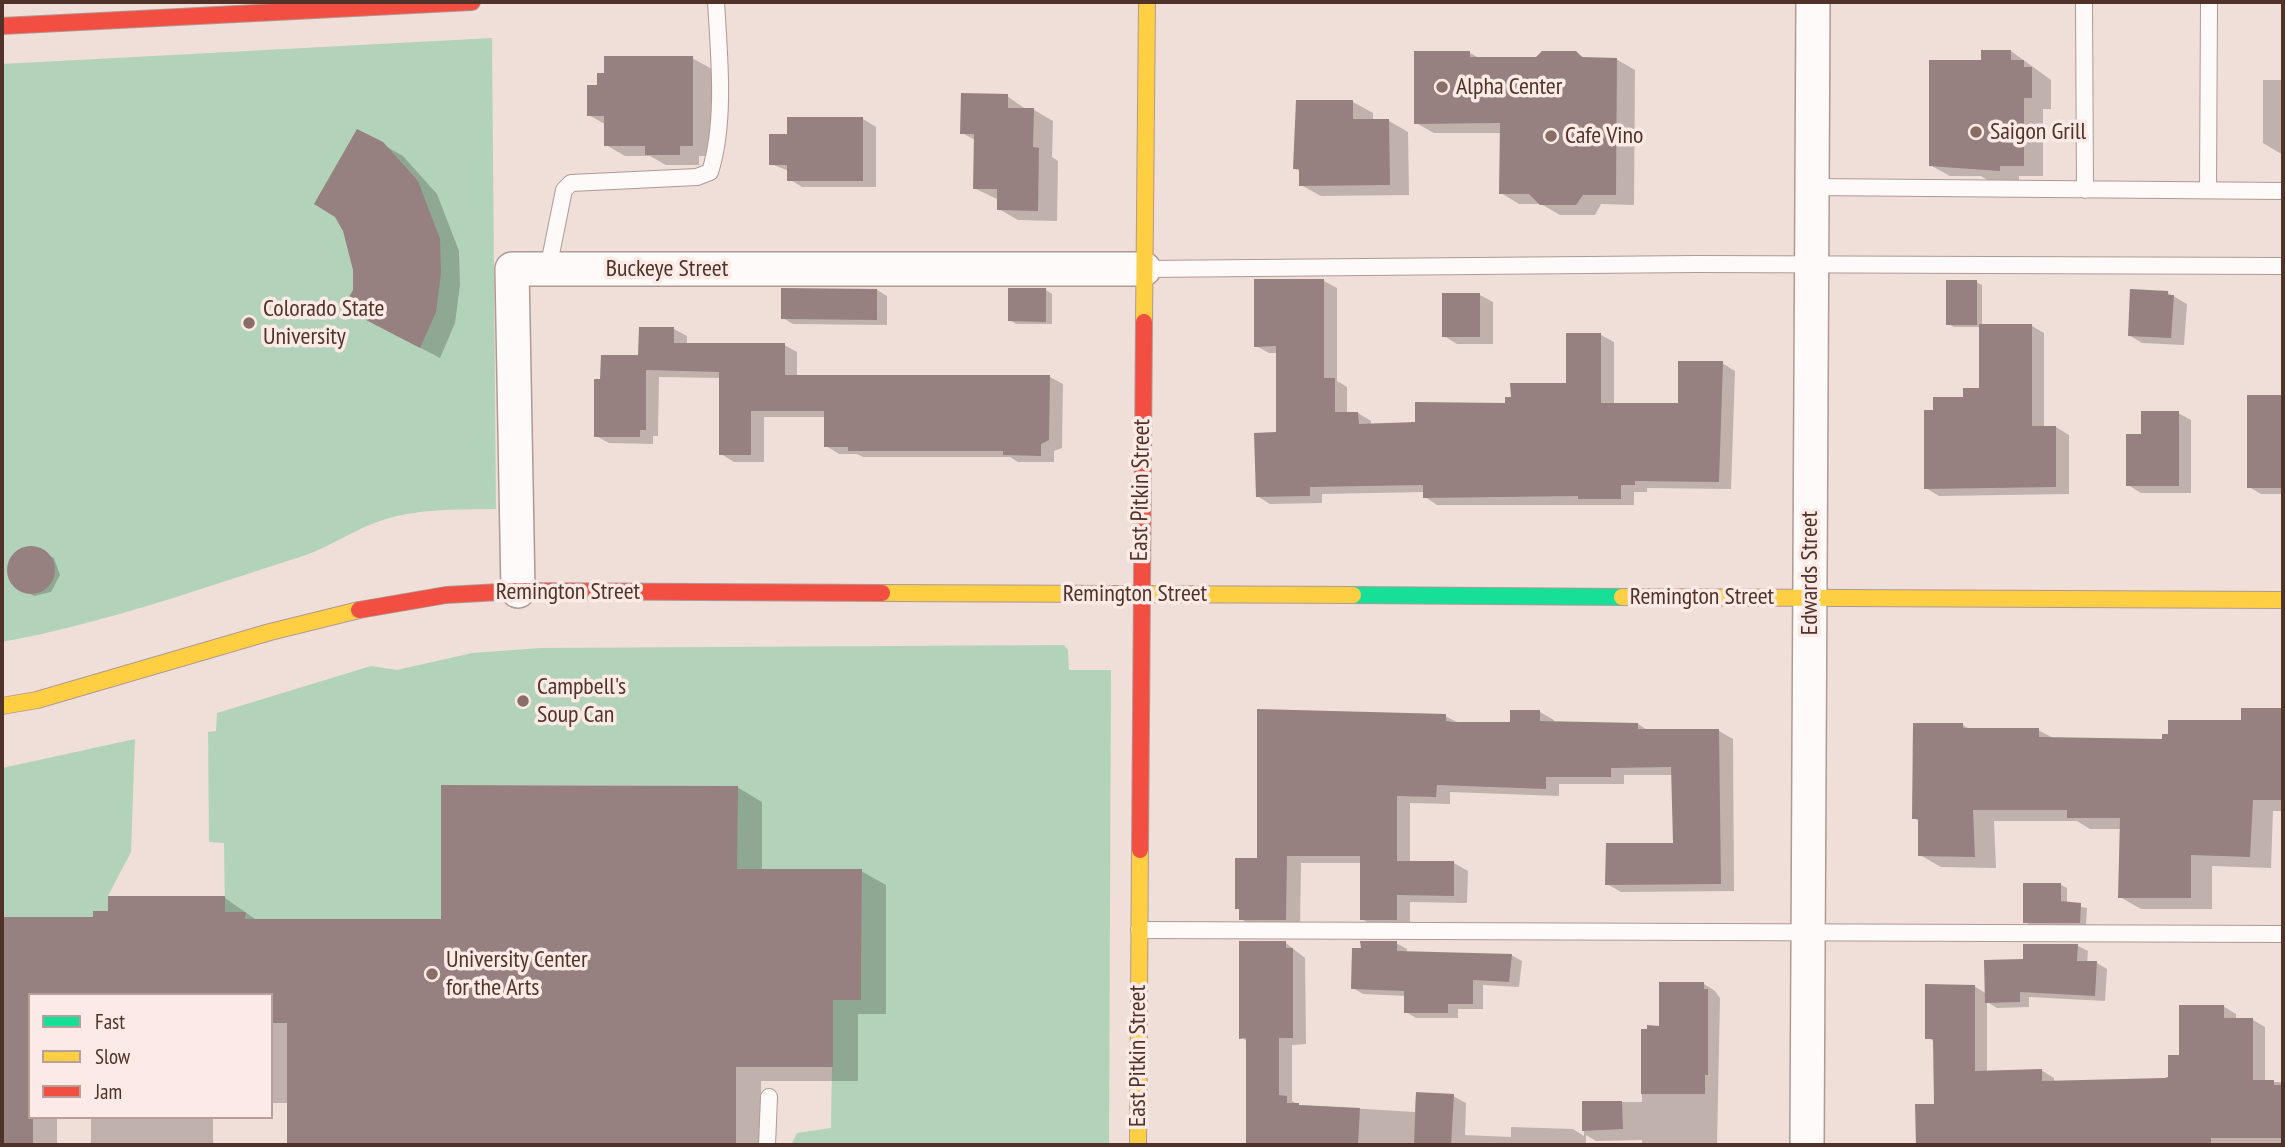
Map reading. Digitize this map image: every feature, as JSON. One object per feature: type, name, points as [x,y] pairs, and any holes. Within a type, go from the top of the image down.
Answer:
[{"type":"main road","points":[[2,26],[472,2]]},
{"type":"main road","name":"East Pitkin Street","points":[[1138,1145],[1140,593],[1147,2]]},
{"type":"main road","name":"Remington Street","points":[[2,706],[37,700],[270,632],[388,603],[446,595],[518,591],[2283,600]]},
{"type":"street","name":"Edwards Street","points":[[1807,1145],[1813,2]]},
{"type":"street","name":"Buckeye Street","points":[[518,591],[512,269],[1144,269]]},
{"type":"lane","points":[[548,269],[564,190],[571,183],[697,177],[710,172],[715,155],[719,78],[716,2]]},
{"type":"lane","points":[[2084,2],[2085,190]]},
{"type":"lane","points":[[2208,190],[2209,2]]},
{"type":"lane","points":[[1812,187],[2283,191]]},
{"type":"lane","points":[[1144,269],[1811,264],[2283,265]]},
{"type":"lane","points":[[1139,930],[2283,933]]},
{"type":"lane","points":[[767,1145],[769,1097]]},
{"type":"green space","points":[[492,38],[496,509],[437,510],[394,517],[370,525],[303,556],[191,592],[116,615],[2,642],[2,64]]},
{"type":"green space","points":[[1064,645],[1068,650],[1069,670],[1111,670],[1109,1145],[791,1145],[797,1133],[831,1128],[833,1000],[861,1000],[862,870],[737,869],[737,786],[441,785],[441,925],[408,919],[245,919],[246,912],[225,912],[224,843],[209,842],[208,732],[216,731],[217,713],[371,666],[397,670],[472,653],[540,648]]},
{"type":"green space","points":[[135,739],[131,852],[108,896],[108,911],[93,917],[2,917],[2,768]]},
{"type":"building","name":"Saigon Grill","points":[[1981,50],[2011,50],[2011,60],[2024,60],[2024,67],[2032,67],[2032,98],[2024,98],[2024,166],[2000,166],[2000,171],[1929,166],[1929,60],[1981,60]]},
{"type":"building","points":[[1414,51],[1470,51],[1470,57],[1536,57],[1542,51],[1576,51],[1582,57],[1617,58],[1616,195],[1583,195],[1576,205],[1540,205],[1529,194],[1499,194],[1500,123],[1414,124]]},
{"type":"building","points":[[604,56],[693,56],[693,146],[680,146],[680,155],[645,155],[645,146],[604,146],[604,116],[587,116],[587,85],[597,85],[597,73],[604,73]]},
{"type":"building","points":[[961,93],[1008,94],[1008,108],[1034,108],[1033,147],[1039,148],[1038,211],[997,210],[997,189],[973,189],[974,134],[960,134]]},
{"type":"building","points":[[1296,100],[1353,100],[1353,119],[1389,119],[1390,185],[1299,186],[1299,169],[1293,169]]},
{"type":"building","points":[[787,117],[863,117],[863,181],[787,181],[787,165],[769,165],[769,134],[787,134]]},
{"type":"building","points":[[357,129],[383,142],[418,181],[440,239],[441,273],[436,312],[420,348],[343,308],[353,290],[353,270],[343,231],[335,217],[314,204]]},
{"type":"building","points":[[1254,279],[1324,279],[1324,378],[1335,378],[1335,412],[1358,412],[1359,424],[1415,422],[1415,402],[1505,403],[1505,397],[1511,397],[1510,383],[1566,383],[1566,333],[1601,333],[1601,403],[1678,403],[1678,361],[1723,361],[1719,482],[1635,481],[1635,485],[1621,485],[1621,499],[1578,499],[1578,496],[1423,498],[1423,485],[1310,487],[1310,496],[1256,497],[1254,433],[1276,432],[1276,346],[1254,347]]},
{"type":"building","points":[[1946,280],[1977,280],[1977,325],[1946,325]]},
{"type":"building","points":[[781,288],[877,289],[877,320],[781,319]]},
{"type":"building","points":[[1008,288],[1046,288],[1046,322],[1008,321]]},
{"type":"building","points":[[2130,289],[2168,291],[2168,295],[2174,295],[2171,338],[2128,336]]},
{"type":"building","points":[[1442,293],[1480,293],[1480,337],[1442,337]]},
{"type":"building","points":[[1979,324],[2032,324],[2032,426],[2056,426],[2056,487],[1924,489],[1924,410],[1933,410],[1933,397],[1963,397],[1963,388],[1979,388]]},
{"type":"building","points":[[639,327],[674,327],[674,343],[785,343],[785,375],[1050,375],[1049,440],[1041,444],[1041,456],[1003,455],[1003,451],[848,451],[848,447],[824,447],[824,411],[751,411],[751,455],[719,455],[719,372],[646,370],[646,430],[640,430],[640,437],[594,437],[594,379],[600,379],[601,355],[638,355]]},
{"type":"building","points":[[2247,395],[2283,395],[2283,488],[2247,488]]},
{"type":"building","points":[[2141,411],[2179,411],[2179,486],[2126,486],[2126,434],[2141,434]]},
{"type":"building","points":[[31,546],[48,553],[55,570],[48,587],[31,594],[14,587],[7,570],[14,553]]},
{"type":"building","points":[[2241,708],[2283,708],[2283,800],[2253,800],[2250,857],[2191,855],[2191,898],[2118,898],[2120,818],[2067,818],[2067,810],[1973,810],[1975,857],[1918,856],[1918,819],[1912,819],[1913,723],[1963,723],[1963,728],[2039,728],[2039,737],[2162,739],[2162,734],[2168,734],[2168,720],[2241,720]]},
{"type":"building","points":[[1257,709],[1446,714],[1446,721],[1453,722],[1510,722],[1510,710],[1540,710],[1540,721],[1638,723],[1638,729],[1719,729],[1721,884],[1605,885],[1606,843],[1673,843],[1671,767],[1611,768],[1611,777],[1546,777],[1546,789],[1437,785],[1436,797],[1397,796],[1397,861],[1454,861],[1454,896],[1397,895],[1397,920],[1360,920],[1360,856],[1287,856],[1286,920],[1239,920],[1239,909],[1235,909],[1235,858],[1257,858]]},
{"type":"building","name":"University Center for the Arts","points":[[441,785],[738,786],[737,869],[862,869],[861,1000],[833,1000],[833,1067],[736,1067],[736,1145],[287,1145],[287,1023],[273,1023],[273,993],[28,993],[28,1119],[33,1119],[33,1145],[2,1145],[2,917],[93,917],[93,911],[108,911],[108,896],[225,896],[225,912],[246,912],[245,919],[441,919]]},
{"type":"building","points":[[2023,883],[2061,883],[2061,901],[2081,903],[2080,923],[2023,923]]},
{"type":"building","points":[[1239,941],[1286,941],[1286,948],[1293,948],[1293,1038],[1279,1038],[1279,1095],[1287,1096],[1287,1103],[1299,1105],[1360,1108],[1358,1145],[1246,1145],[1246,1038],[1239,1039]]},
{"type":"building","points":[[1360,941],[1397,941],[1397,951],[1512,954],[1509,982],[1473,980],[1473,1004],[1448,1004],[1448,1013],[1404,1013],[1404,991],[1351,989],[1352,948],[1361,948]]},
{"type":"building","points":[[2023,944],[2078,944],[2077,961],[2097,961],[2095,996],[2020,992],[2020,1002],[1985,1003],[1984,960],[2023,959]]},
{"type":"building","points":[[1659,982],[1704,982],[1704,989],[1708,989],[1708,1075],[1705,1075],[1705,1094],[1641,1094],[1641,1029],[1647,1029],[1647,1025],[1659,1026]]},
{"type":"building","points":[[1925,984],[1975,985],[1975,1071],[2042,1069],[2042,1081],[2168,1077],[2168,1055],[2179,1055],[2179,1005],[2224,1005],[2224,1018],[2253,1018],[2253,1080],[2274,1080],[2274,1085],[2283,1085],[2283,1138],[2211,1138],[2211,1145],[1916,1145],[1915,1104],[1934,1104],[1933,1039],[1925,1039]]},
{"type":"building","points":[[1416,1092],[1454,1094],[1451,1145],[1414,1145]]},
{"type":"building","points":[[1582,1101],[1622,1101],[1623,1129],[1582,1131]]},
{"type":"traffic: fast","points":[[1353,595],[1622,597]]},
{"type":"traffic: slow","points":[[1144,322],[1147,2]]},
{"type":"traffic: slow","points":[[882,593],[1353,595]]},
{"type":"traffic: slow","points":[[1622,597],[2283,600]]},
{"type":"traffic: slow","points":[[2,706],[37,700],[270,632],[359,610]]},
{"type":"traffic: slow","points":[[1138,1145],[1140,850]]},
{"type":"traffic: jam","points":[[2,26],[472,2]]},
{"type":"traffic: jam","points":[[1140,850],[1144,322]]},
{"type":"traffic: jam","points":[[359,610],[446,595],[518,591],[882,593]]},
{"type":"place","name":"Alpha Center","points":[[1442,87]]},
{"type":"place","name":"Saigon Grill","points":[[1976,132]]},
{"type":"place","name":"Cafe Vino","points":[[1551,136]]},
{"type":"place","name":"Colorado State University","points":[[249,323]]},
{"type":"place","name":"Campbell's Soup Can","points":[[523,701]]},
{"type":"place","name":"University Center for the Arts","points":[[432,974]]}]
